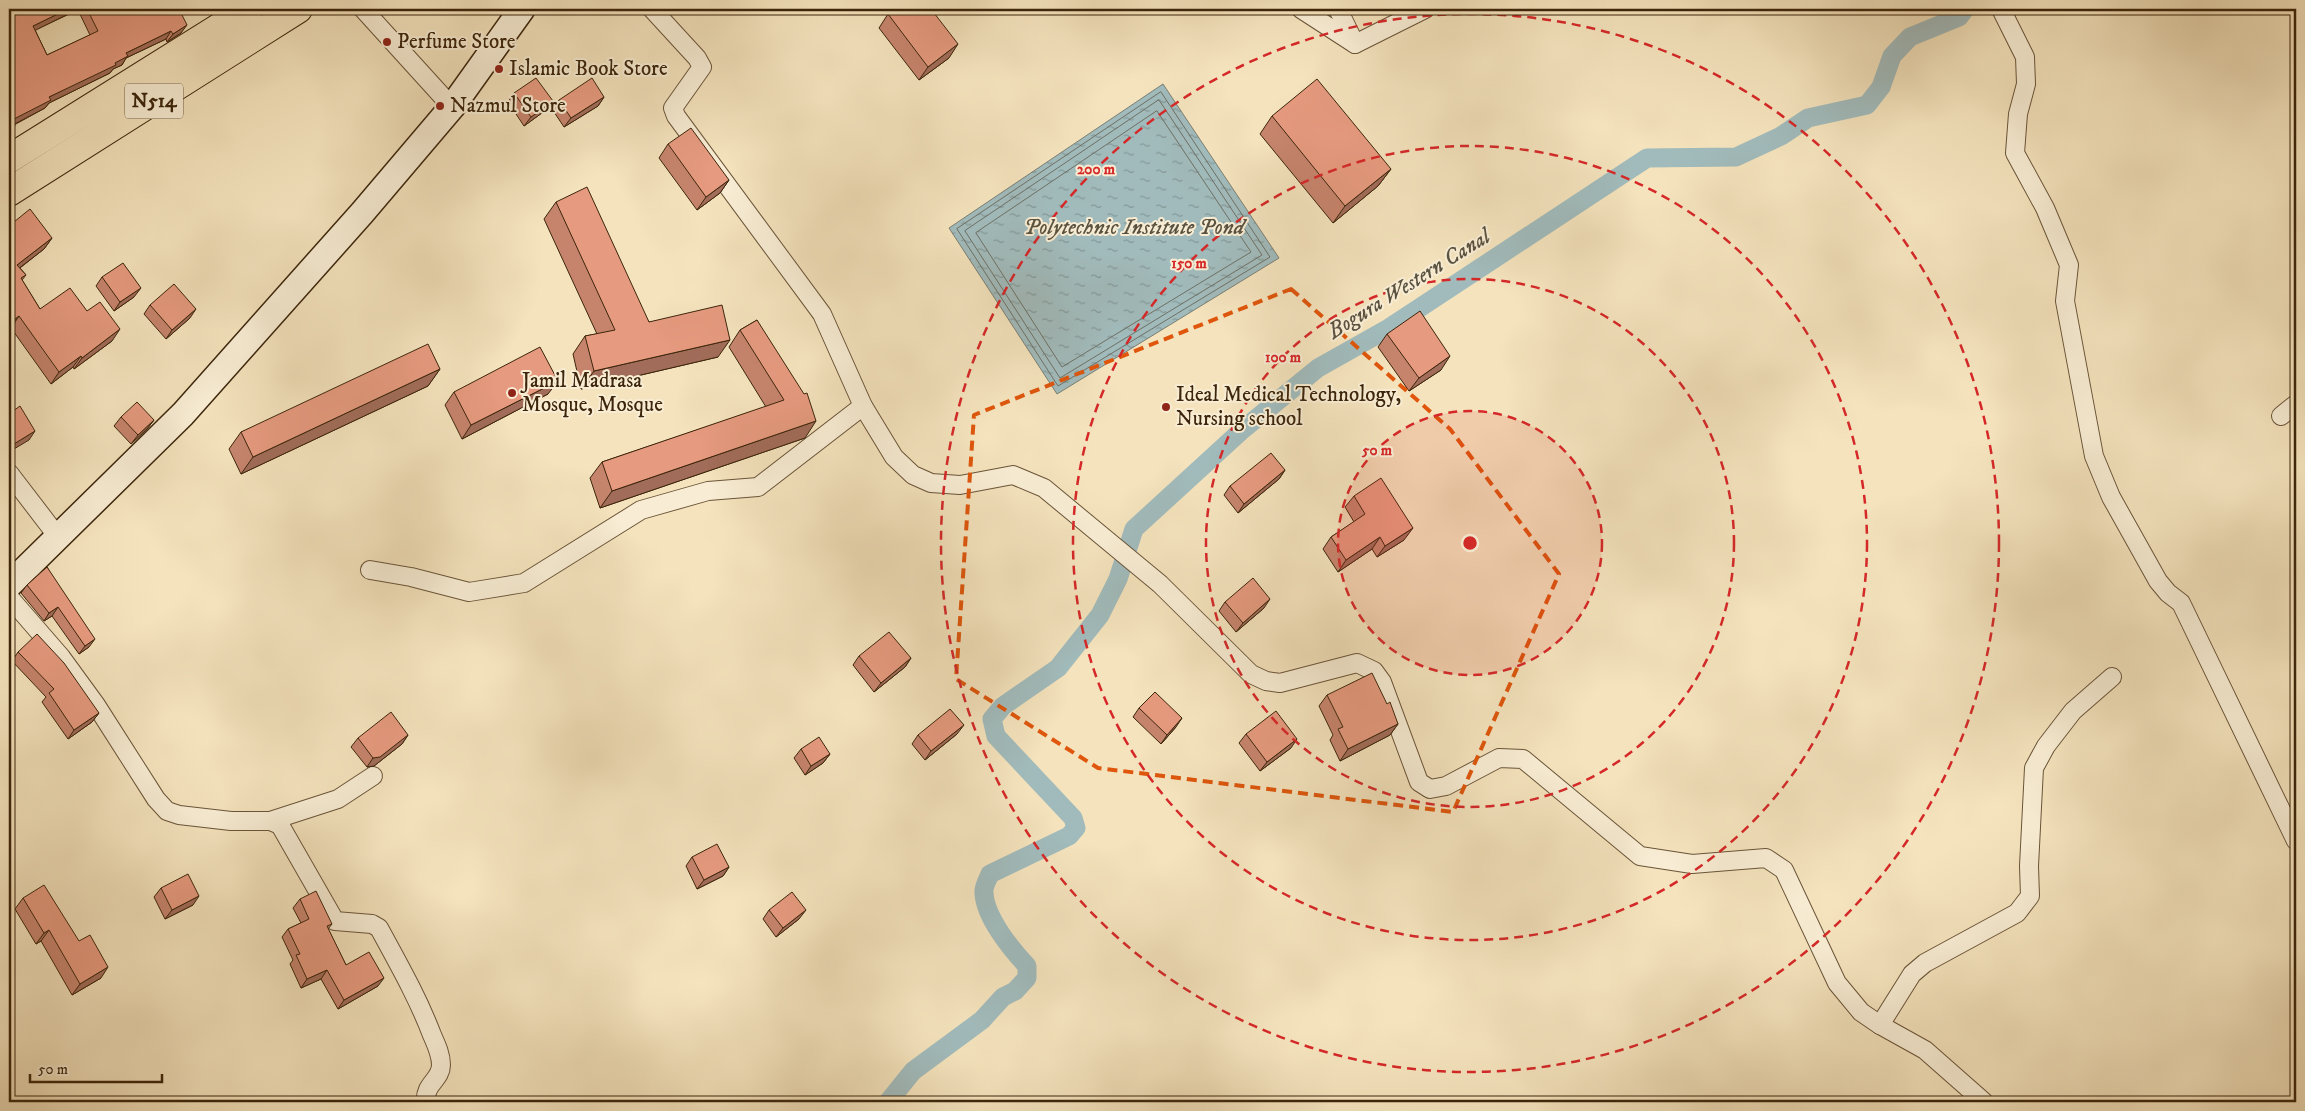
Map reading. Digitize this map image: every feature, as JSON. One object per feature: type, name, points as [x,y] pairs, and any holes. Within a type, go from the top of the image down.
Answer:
[{"type":"highway","name":"N514","points":[[9,159],[249,9]]},
{"type":"highway","name":"N514","points":[[9,192],[298,9]]},
{"type":"street","points":[[363,9],[452,107]]},
{"type":"street","points":[[9,585],[183,414],[362,213],[452,107],[522,9]]},
{"type":"street","points":[[652,9],[697,58],[702,68],[673,108],[676,116],[822,314],[863,406],[894,458],[913,475],[931,483],[960,485],[1013,475],[1044,488],[1160,584],[1251,674],[1266,681],[1280,683],[1357,663],[1374,671],[1382,682],[1419,782],[1430,789],[1446,786],[1499,758],[1523,759],[1640,856],[1692,864],[1766,858],[1784,870],[1837,983],[1861,1012],[1925,1050],[1984,1102]]},
{"type":"street","points":[[1301,9],[1355,44]]},
{"type":"street","points":[[1338,9],[1355,44]]},
{"type":"street","points":[[1355,44],[1425,9]]},
{"type":"street","points":[[2001,9],[2025,57],[2026,84],[2018,114],[2014,154],[2045,208],[2069,265],[2065,302],[2094,456],[2111,496],[2158,581],[2168,593],[2182,603],[2296,841]]},
{"type":"street","points":[[2281,416],[2296,404]]},
{"type":"street","points":[[370,570],[411,577],[469,592],[524,583],[641,510],[708,491],[758,488],[863,406]]},
{"type":"street","points":[[9,473],[58,537]]},
{"type":"street","points":[[9,596],[61,657],[96,705],[156,799],[167,811],[179,815],[231,821],[270,821],[338,799],[373,776]]},
{"type":"street","points":[[1880,1024],[1912,974],[1925,963],[2017,913],[2030,896],[2029,866],[2034,768],[2046,746],[2073,711],[2112,677]]},
{"type":"street","points":[[270,821],[280,825],[335,921],[372,924],[379,928],[424,1014],[440,1055],[441,1066],[437,1076],[426,1090],[426,1102]]},
{"type":"highlighted area","points":[[1291,289],[1450,429],[1559,574],[1453,812],[1098,768],[956,679],[974,415]]},
{"type":"water","name":"Polytechnic Institute Pond","points":[[1163,84],[1279,258],[1057,394],[949,228]]},
{"type":"building","points":[[9,9],[68,9],[33,26],[47,55],[98,31],[87,9],[179,9],[187,25],[173,34],[171,31],[126,53],[128,56],[115,63],[116,65],[49,97],[51,100],[12,120],[15,126],[9,130]]},
{"type":"building","points":[[896,9],[931,9],[958,44],[928,67],[888,14]]},
{"type":"building","points":[[536,78],[553,101],[531,117],[514,93]]},
{"type":"building","points":[[592,78],[604,97],[571,118],[559,100]]},
{"type":"building","points":[[1317,79],[1391,169],[1345,206],[1272,116]]},
{"type":"building","points":[[691,128],[729,180],[706,197],[668,144]]},
{"type":"building","points":[[587,187],[649,322],[722,305],[730,340],[594,371],[585,336],[615,330],[556,202]]},
{"type":"building","points":[[30,209],[52,238],[17,265],[26,275],[21,278],[40,309],[70,288],[87,311],[100,302],[120,329],[82,358],[81,356],[59,372],[19,316],[15,319],[9,310],[9,226]]},
{"type":"building","points":[[123,263],[141,288],[120,302],[102,277]]},
{"type":"building","points":[[174,284],[196,309],[172,330],[150,305]]},
{"type":"building","points":[[1420,311],[1450,356],[1419,378],[1387,334]]},
{"type":"building","points":[[757,320],[804,394],[807,393],[816,421],[612,491],[602,462],[784,400],[740,330]]},
{"type":"building","points":[[428,344],[440,369],[253,457],[241,432]]},
{"type":"building","points":[[540,347],[558,381],[471,425],[454,392]]},
{"type":"building","points":[[9,355],[14,363],[9,367]]},
{"type":"building","points":[[137,402],[154,420],[138,435],[121,417]]},
{"type":"building","points":[[20,406],[35,431],[9,447],[9,414]]},
{"type":"building","points":[[1271,453],[1285,470],[1244,504],[1230,486]]},
{"type":"building","points":[[1381,478],[1413,528],[1385,546],[1380,537],[1346,560],[1331,537],[1365,514],[1354,496]]},
{"type":"building","points":[[47,567],[95,639],[85,646],[58,607],[49,613],[27,585]]},
{"type":"building","points":[[1253,578],[1270,599],[1243,623],[1225,602]]},
{"type":"building","points":[[889,632],[911,658],[881,683],[859,656]]},
{"type":"building","points":[[37,634],[64,663],[99,713],[74,730],[49,693],[54,689],[18,652]]},
{"type":"building","points":[[1372,673],[1387,704],[1390,702],[1398,724],[1348,749],[1338,729],[1343,727],[1327,695]]},
{"type":"building","points":[[1155,692],[1182,718],[1167,735],[1139,708]]},
{"type":"building","points":[[950,709],[964,725],[931,751],[918,735]]},
{"type":"building","points":[[1276,711],[1297,739],[1267,762],[1246,734]]},
{"type":"building","points":[[391,712],[408,735],[380,757],[373,758],[358,738]]},
{"type":"building","points":[[819,737],[830,754],[811,766],[801,749]]},
{"type":"building","points":[[717,844],[729,867],[704,880],[692,857]]},
{"type":"building","points":[[188,874],[199,896],[172,910],[161,888]]},
{"type":"building","points":[[44,885],[79,941],[90,935],[108,967],[80,984],[49,930],[44,933],[23,898]]},
{"type":"building","points":[[316,891],[332,924],[327,926],[346,965],[369,952],[384,978],[344,1000],[327,970],[307,979],[296,955],[300,954],[288,929],[309,919],[300,899]]},
{"type":"building","points":[[792,892],[806,910],[783,928],[769,910]]},
{"type":"waterway","name":"Bogura Western Canal","points":[[888,1102],[913,1071],[982,1020],[1003,997],[1015,991],[1027,978],[1027,966],[1007,942],[989,912],[985,902],[985,886],[990,874],[1069,836],[1076,828],[1073,818],[996,736],[992,719],[1003,706],[1058,668],[1100,615],[1118,579],[1134,529],[1241,431],[1318,368],[1389,328],[1647,158],[1736,157],[1781,136],[1808,118],[1867,105],[1881,87],[1892,56],[1910,37],[1959,17],[1965,9]]},
{"type":"place","name":"Perfume Store","points":[[387,42]]},
{"type":"place","name":"Islamic Book Store","points":[[499,69]]},
{"type":"place","name":"Nazmul Store","points":[[440,106]]},
{"type":"place","name":"Jamil Madrasa Mosque, Mosque","points":[[512,393]]},
{"type":"place","name":"Ideal Medical Technology, Nursing school","points":[[1166,407]]}]
